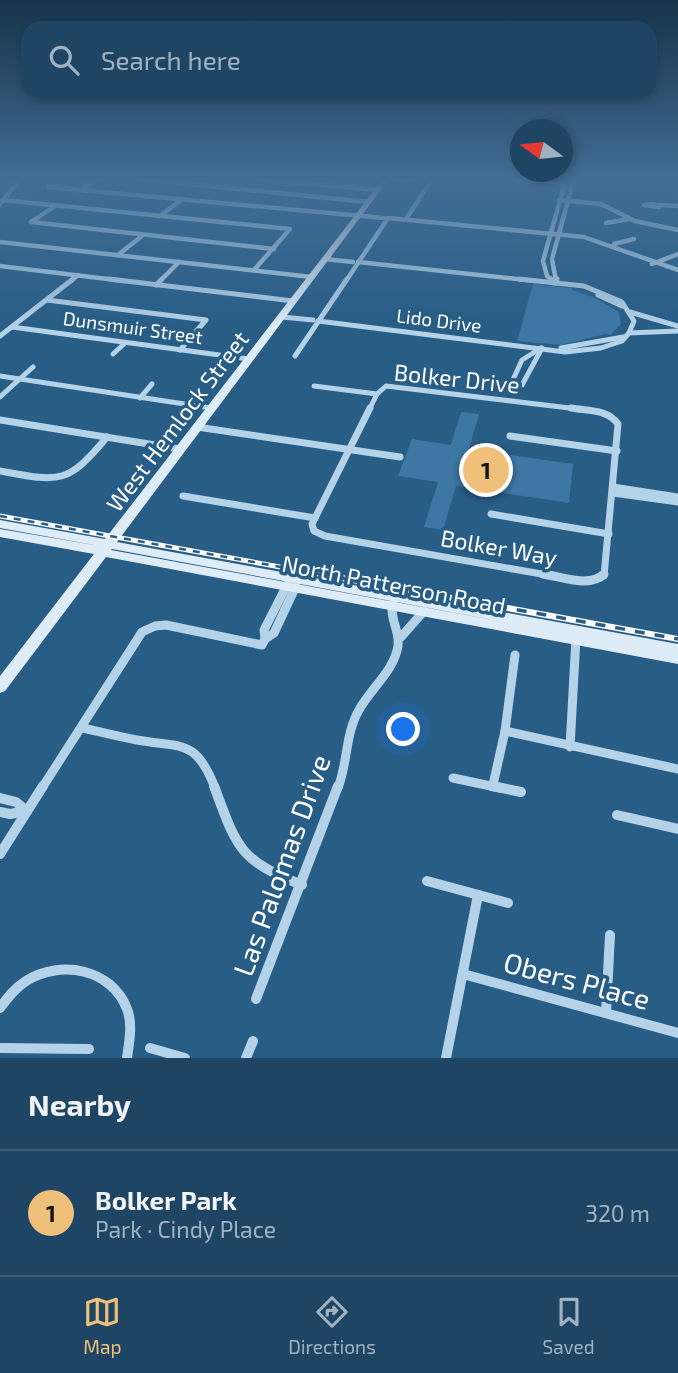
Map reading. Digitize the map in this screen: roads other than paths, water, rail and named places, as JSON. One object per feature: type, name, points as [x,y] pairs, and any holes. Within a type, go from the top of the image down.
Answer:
[{"type":"street","points":[[86,228],[274,249]]},
{"type":"street","points":[[254,270],[290,229],[284,228]]},
{"type":"street","name":"West Hemlock Street","points":[[0,687],[349,228]]},
{"type":"street","points":[[295,356],[315,321],[379,228]]},
{"type":"street","points":[[503,228],[584,237],[613,245],[652,264],[678,270]]},
{"type":"street","points":[[551,228],[543,266],[547,276],[556,283]]},
{"type":"street","points":[[556,283],[552,263],[560,228]]},
{"type":"street","points":[[118,255],[143,235]]},
{"type":"street","points":[[613,245],[634,239]]},
{"type":"street","points":[[0,242],[312,277]]},
{"type":"street","points":[[652,264],[678,254]]},
{"type":"street","points":[[325,259],[578,286],[631,312],[678,328]]},
{"type":"street","points":[[156,285],[179,262]]},
{"type":"street","points":[[0,266],[293,301]]},
{"type":"street","points":[[0,336],[78,275]]},
{"type":"street","points":[[47,300],[206,320],[180,350]]},
{"type":"street","points":[[626,335],[634,323],[631,312]]},
{"type":"street","name":"Lido Drive","points":[[282,317],[571,352],[614,345],[626,335]]},
{"type":"street","name":"Dunsmuir Street","points":[[12,327],[250,359]]},
{"type":"street","points":[[626,335],[678,328]]},
{"type":"street","points":[[113,354],[125,343]]},
{"type":"street","points":[[511,384],[522,360],[541,348]]},
{"type":"street","points":[[522,385],[530,366],[541,355],[541,348]]},
{"type":"street","points":[[0,397],[33,367]]},
{"type":"street","points":[[0,376],[211,408]]},
{"type":"street","points":[[140,398],[152,384]]},
{"type":"street","points":[[314,386],[377,394]]},
{"type":"street","name":"Bolker Drive","points":[[315,517],[377,394],[382,388],[394,386],[606,414],[615,418],[618,424],[613,490]]},
{"type":"street","points":[[0,420],[180,449]]},
{"type":"street","points":[[197,427],[400,457]]},
{"type":"street","points":[[510,436],[617,451]]},
{"type":"street","points":[[0,471],[64,479],[75,472],[107,438]]},
{"type":"street","points":[[613,490],[678,497]]},
{"type":"street","points":[[613,490],[678,502]]},
{"type":"street","name":"Bolker Way","points":[[315,517],[312,524],[314,531],[325,536],[583,581],[595,580],[604,576],[613,490]]},
{"type":"street","points":[[183,496],[315,517]]},
{"type":"street","points":[[491,514],[609,534]]},
{"type":"street","points":[[0,524],[106,548]]},
{"type":"street","points":[[0,533],[106,548]]},
{"type":"street","name":"North Patterson Road","points":[[106,548],[577,635],[678,659]]},
{"type":"street","points":[[0,854],[142,632],[155,626],[166,625],[264,642],[274,633],[292,584]]},
{"type":"street","points":[[394,601],[391,611],[399,625],[401,638]]},
{"type":"street","name":"North Patterson Road","points":[[394,601],[424,611],[678,649]]},
{"type":"street","name":"Las Palomas Drive","points":[[256,999],[340,782],[347,760],[350,727],[362,705],[391,667],[401,638],[424,611]]},
{"type":"street","points":[[570,747],[577,635]]},
{"type":"street","points":[[494,785],[505,731],[515,656]]},
{"type":"street","points":[[83,728],[142,742],[173,743],[188,748],[204,765],[234,838],[243,852],[262,868],[302,885]]},
{"type":"street","points":[[505,731],[678,769]]},
{"type":"street","points":[[453,778],[521,792]]},
{"type":"street","points":[[0,798],[16,802],[27,811]]},
{"type":"street","points":[[0,812],[10,814],[27,811]]},
{"type":"street","points":[[617,815],[678,829]]},
{"type":"street","points":[[428,881],[508,903]]},
{"type":"street","points":[[446,1058],[478,895]]},
{"type":"street","points":[[606,1013],[610,935]]},
{"type":"street","points":[[1,1002],[28,980],[53,970],[74,968],[99,975],[113,985],[127,1009],[130,1023],[127,1058]]},
{"type":"street","name":"Obers Place","points":[[463,974],[678,1033]]},
{"type":"street","points":[[246,1058],[253,1041]]},
{"type":"street","points":[[0,1048],[89,1049]]},
{"type":"street","points":[[149,1048],[185,1058]]},
{"type":"railway","points":[[0,516],[330,576]]},
{"type":"railway","points":[[320,574],[678,639]]},
{"type":"place","name":"Bolker Park","points":[[486,470]]}]
